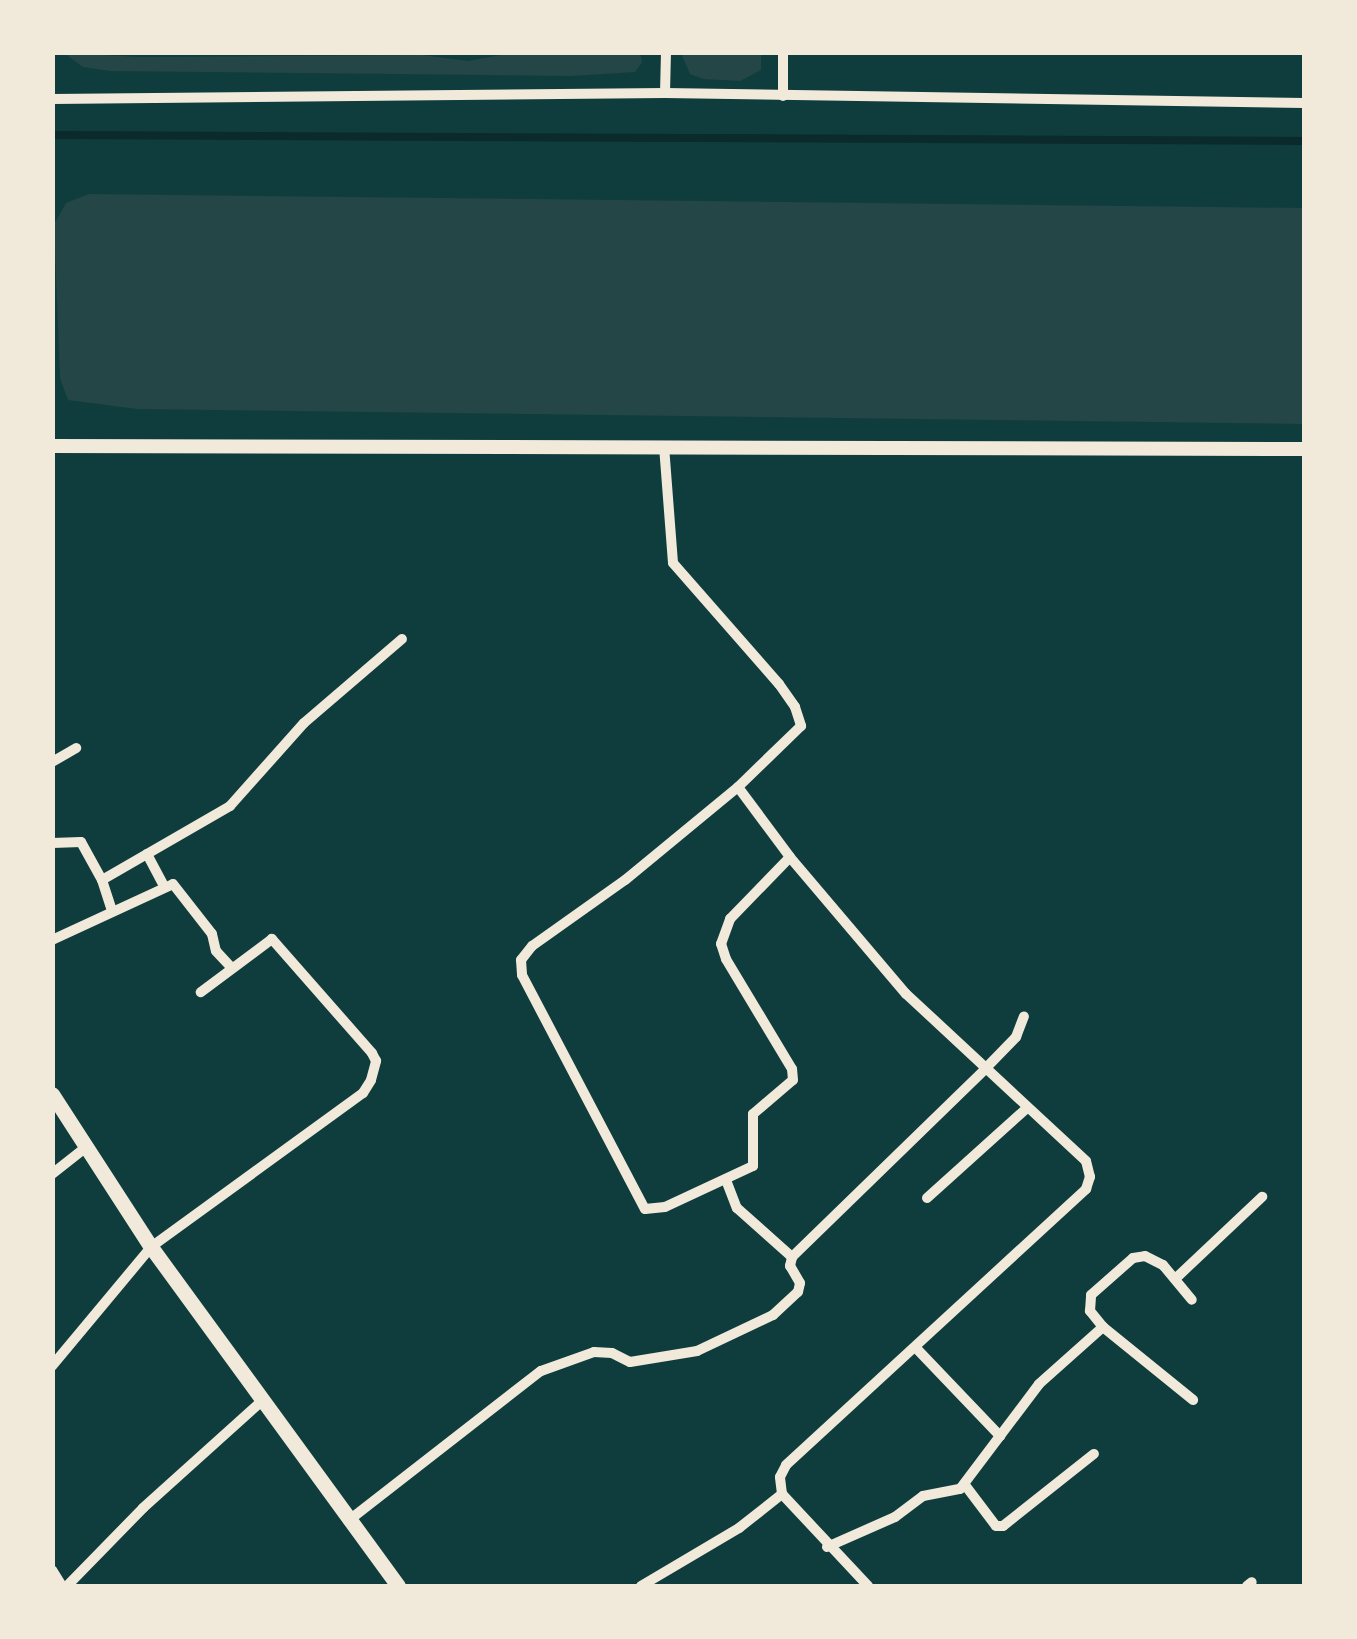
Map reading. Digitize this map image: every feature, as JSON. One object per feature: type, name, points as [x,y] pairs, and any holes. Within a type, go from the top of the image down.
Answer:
[{"type":"main road","points":[[52,1094],[151,1246],[398,1586]]},
{"type":"street","points":[[665,93],[666,52]]},
{"type":"street","points":[[783,96],[784,52]]},
{"type":"street","points":[[52,99],[665,93],[1304,103]]},
{"type":"street","points":[[52,446],[1304,449]]},
{"type":"street","points":[[664,446],[673,562],[779,684],[800,717],[798,732],[738,786],[625,880],[532,946],[520,968],[645,1209],[665,1207],[753,1166],[753,1114],[792,1083],[794,1075],[726,960],[721,936],[748,897],[790,858]]},
{"type":"street","points":[[102,880],[230,806],[304,724],[402,639]]},
{"type":"street","points":[[52,762],[76,748]]},
{"type":"street","points":[[738,786],[790,858],[906,994],[1026,1110],[1086,1161],[1090,1177],[1086,1189],[786,1465],[780,1476],[782,1494],[868,1586]]},
{"type":"street","points":[[52,843],[81,842],[102,880],[112,912]]},
{"type":"street","points":[[147,854],[164,886]]},
{"type":"street","points":[[52,940],[173,884],[212,934],[216,951],[232,968]]},
{"type":"street","points":[[52,1366],[151,1246],[363,1094],[376,1061],[272,939],[201,992]]},
{"type":"street","points":[[348,1521],[542,1372],[594,1352],[612,1353],[630,1362],[697,1351],[752,1328],[798,1292],[800,1283],[790,1266],[792,1257],[985,1069],[1020,1031],[1024,1016]]},
{"type":"street","points":[[927,1198],[1026,1110]]},
{"type":"street","points":[[52,1174],[84,1148]]},
{"type":"street","points":[[726,1180],[737,1208],[792,1257]]},
{"type":"street","points":[[1175,1280],[1262,1197]]},
{"type":"street","points":[[1192,1300],[1154,1259],[1133,1258],[1091,1294],[1090,1311],[1103,1327],[1193,1400]]},
{"type":"street","points":[[827,1546],[895,1517],[922,1496],[956,1492],[965,1485],[1038,1384],[1103,1327]]},
{"type":"street","points":[[916,1348],[1000,1436]]},
{"type":"street","points":[[52,1570],[64,1586],[143,1508],[262,1401]]},
{"type":"street","points":[[965,1485],[996,1526],[1002,1526],[1094,1454]]},
{"type":"street","points":[[641,1586],[739,1528],[782,1494]]},
{"type":"shaded area","points":[[640,52],[642,62],[635,72],[571,76],[110,71],[83,67],[64,53],[141,57],[422,55],[468,61],[512,53]]},
{"type":"shaded area","points":[[681,53],[761,53],[761,70],[740,81],[703,79],[690,74]]},
{"type":"shaded area","points":[[89,194],[1304,208],[1304,424],[137,409],[68,400],[60,378],[54,224],[66,203]]},
{"type":"waterway","points":[[52,135],[1304,141]]}]
